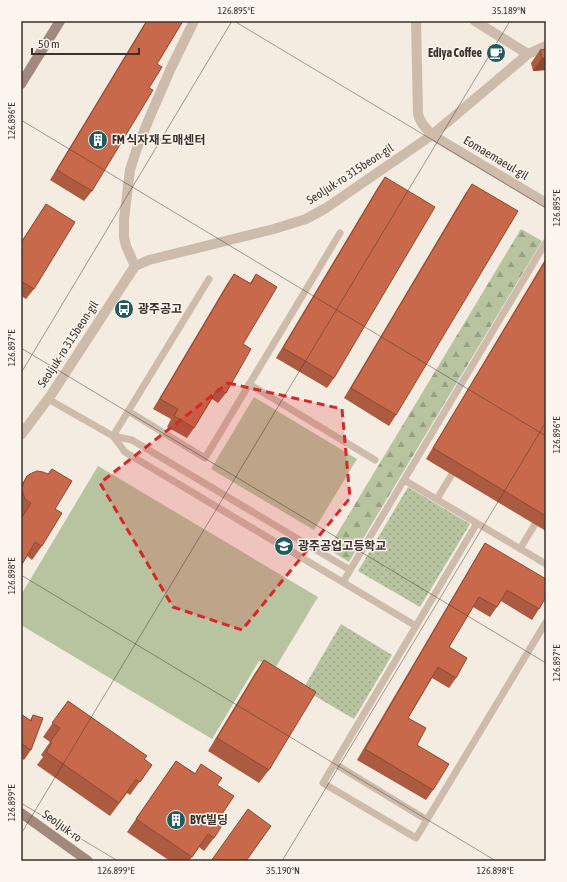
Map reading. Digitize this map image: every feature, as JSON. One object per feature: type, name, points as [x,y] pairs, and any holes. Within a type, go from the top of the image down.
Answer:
[{"type":"main road","points":[[21,84],[60,21]]},
{"type":"main road","name":"Seoljuk-ro","points":[[21,813],[88,861]]},
{"type":"street","points":[[135,266],[126,246],[124,232],[124,219],[130,170],[137,148],[171,68],[194,21]]},
{"type":"street","points":[[416,21],[418,114],[422,124],[432,135]]},
{"type":"street","points":[[475,21],[528,54]]},
{"type":"street","name":"Seoljuk-ro 315beon-gil","points":[[21,435],[48,399],[135,266],[157,258],[293,224],[326,208],[432,135],[528,54],[546,46]]},
{"type":"street","name":"Eomaemaeul-gil","points":[[432,135],[546,203]]},
{"type":"lane","points":[[128,412],[205,458],[340,232]]},
{"type":"lane","points":[[342,582],[546,242]]},
{"type":"lane","points":[[113,436],[209,279]]},
{"type":"lane","points":[[249,384],[375,460]]},
{"type":"lane","points":[[48,399],[113,436],[132,440],[350,570]]},
{"type":"lane","points":[[113,436],[125,452],[416,626]]},
{"type":"lane","points":[[437,499],[452,474]]},
{"type":"lane","points":[[404,480],[546,564]]},
{"type":"lane","points":[[477,523],[323,783],[416,838],[546,622]]},
{"type":"lane","points":[[520,549],[535,524]]},
{"type":"lane","points":[[335,764],[427,820]]},
{"type":"highlighted area","points":[[228,383],[342,409],[350,498],[242,630],[173,607],[100,483]]},
{"type":"green space","points":[[521,229],[542,241],[349,562],[328,549]]},
{"type":"green space","points":[[254,397],[357,459],[314,530],[211,469]]},
{"type":"green space","points":[[98,466],[318,597],[274,670],[259,661],[212,739],[21,625],[21,595]]},
{"type":"green space","points":[[408,487],[470,524],[420,607],[358,571]]},
{"type":"green space","points":[[341,624],[392,655],[354,719],[303,689]]},
{"type":"building","name":"FM 식자재 도매센터","points":[[147,21],[183,21],[157,64],[162,67],[149,88],[153,90],[92,191],[57,170]]},
{"type":"building","points":[[546,49],[546,58],[542,58],[540,50]]},
{"type":"building","points":[[385,177],[435,207],[334,378],[283,348]]},
{"type":"building","points":[[472,184],[518,211],[396,415],[351,388]]},
{"type":"building","points":[[46,204],[75,222],[34,289],[21,281],[21,243]]},
{"type":"building","points":[[546,260],[546,516],[433,448]]},
{"type":"building","points":[[234,274],[251,284],[256,274],[277,287],[243,344],[251,349],[226,393],[218,388],[194,428],[174,416],[178,409],[160,399]]},
{"type":"building","points":[[52,469],[72,481],[55,509],[62,513],[42,546],[35,542],[21,566],[21,519],[31,503],[25,499],[22,488],[27,476],[37,471],[48,474]]},
{"type":"building","points":[[485,543],[546,579],[546,597],[539,609],[507,590],[497,607],[479,597],[449,647],[467,658],[456,678],[438,667],[408,718],[426,728],[417,745],[449,764],[433,790],[365,749]]},
{"type":"building","points":[[264,660],[316,692],[269,770],[217,738]]},
{"type":"building","points":[[68,701],[147,756],[144,759],[152,765],[140,782],[136,779],[119,803],[46,752],[52,743],[50,742],[60,728],[52,723]]},
{"type":"building","points":[[21,714],[31,721],[33,715],[43,718],[31,750],[21,743]]},
{"type":"building","name":"BYC빌딩","points":[[176,761],[195,774],[201,764],[222,778],[217,785],[234,796],[216,823],[221,827],[214,838],[208,834],[192,857],[136,819]]},
{"type":"building","points":[[248,809],[271,826],[246,861],[211,861]]},
{"type":"place","name":"Ediya Coffee","points":[[496,53]]},
{"type":"place","name":"FM 식자재 도매센터","points":[[98,140]]},
{"type":"place","name":"광주공고","points":[[124,309]]},
{"type":"place","name":"광주공업고등학교","points":[[284,546]]},
{"type":"place","name":"BYC빌딩","points":[[176,820]]}]
